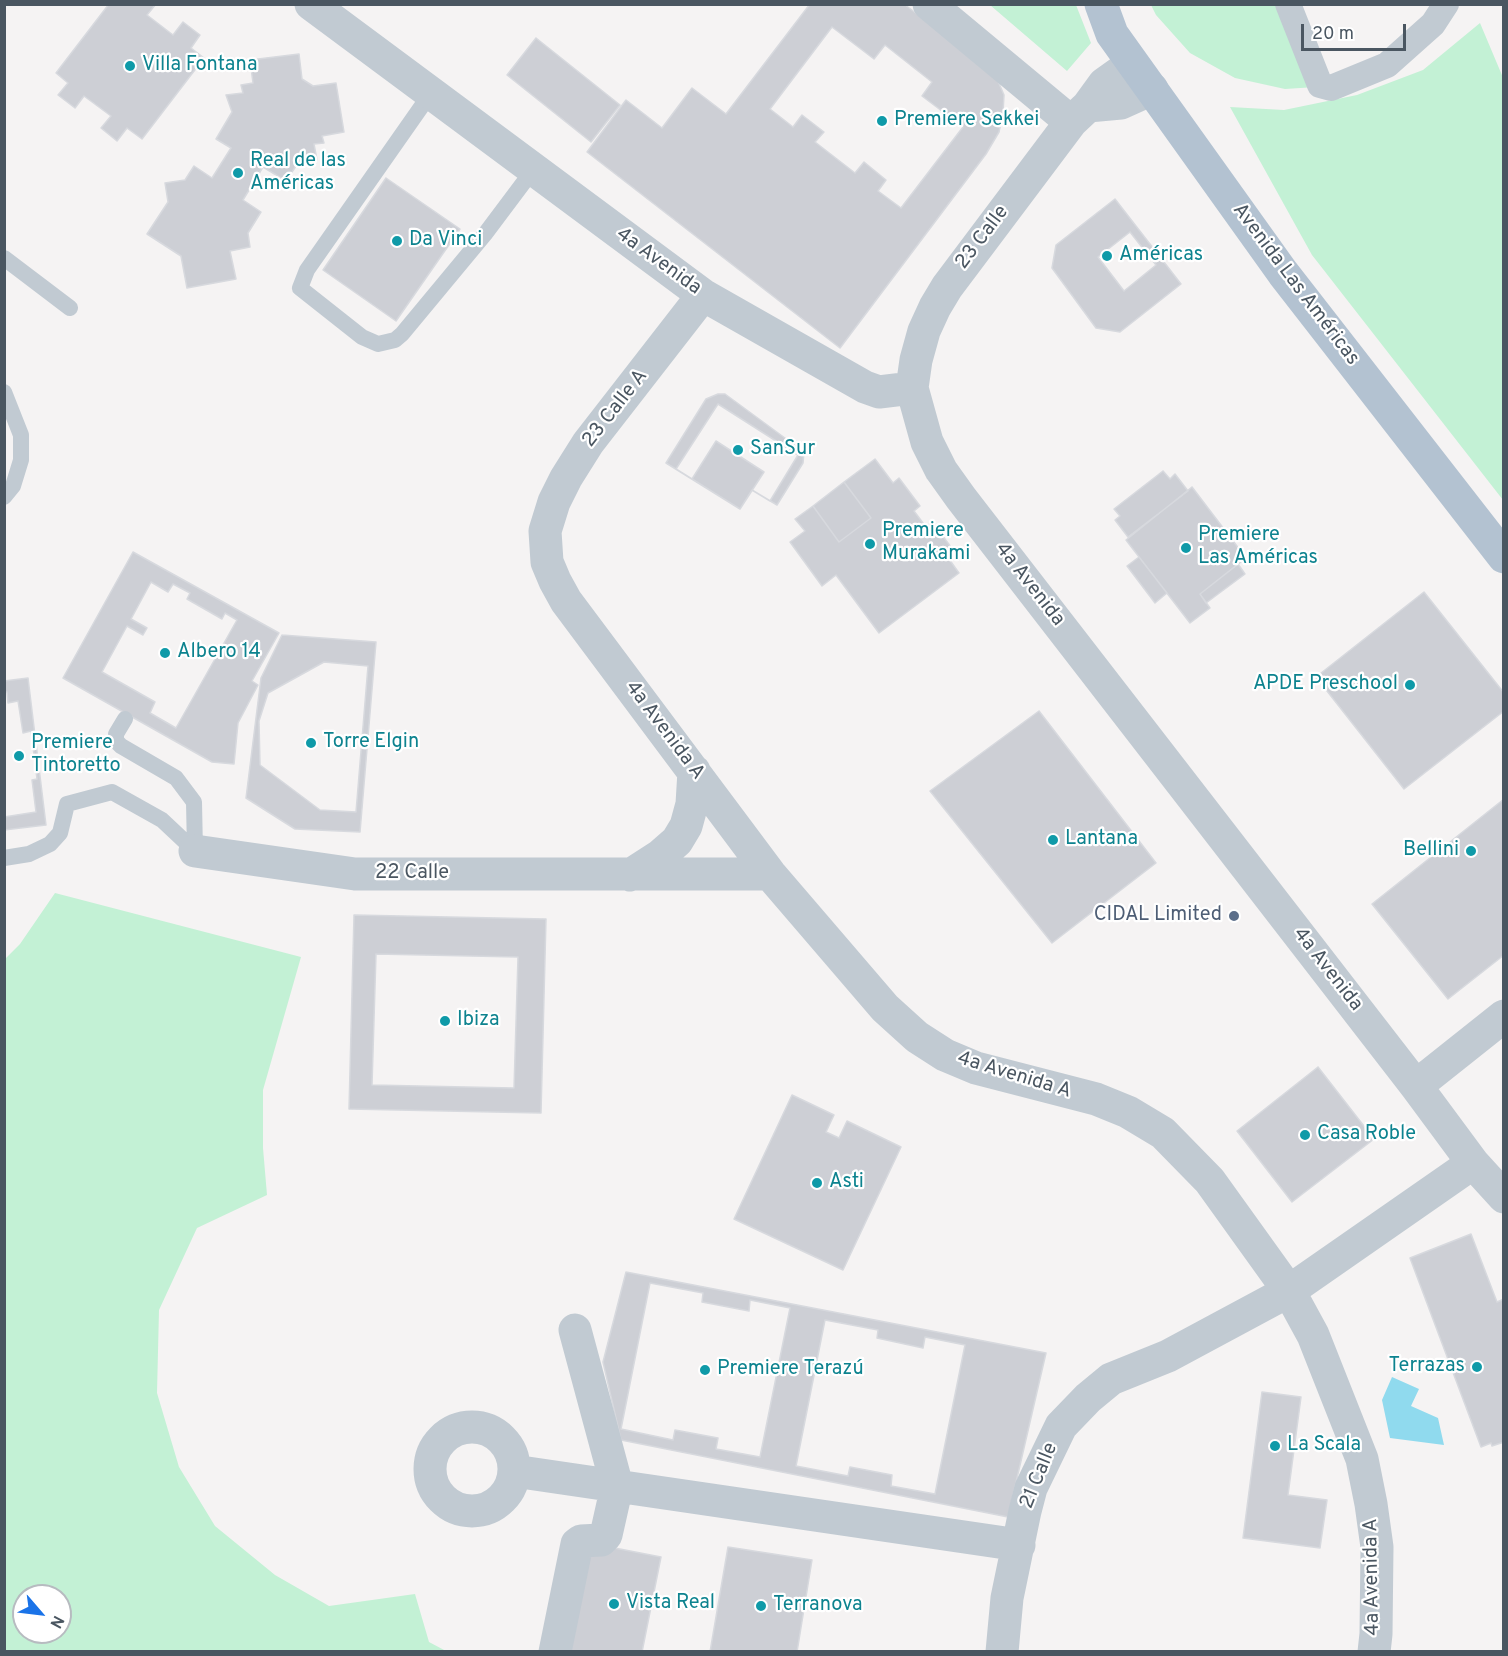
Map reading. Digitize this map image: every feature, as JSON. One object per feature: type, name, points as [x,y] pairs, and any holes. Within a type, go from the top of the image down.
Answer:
[{"type":"main road","name":"Avenida Las Américas","points":[[1093,4],[1107,19],[1132,64],[1283,273],[1503,557]]},
{"type":"street","name":"4a Avenida","points":[[311,4],[703,295],[866,387],[879,392],[912,388],[927,442],[941,471],[1473,1162],[1503,1197]]},
{"type":"street","points":[[929,4],[1080,114],[1120,103],[1152,89]]},
{"type":"street","points":[[1288,4],[1320,85],[1331,88],[1387,65],[1433,24],[1446,4]]},
{"type":"street","name":"23 Calle","points":[[912,388],[916,360],[924,331],[947,287],[1104,84],[1132,64]]},
{"type":"street","name":"23 Calle A","points":[[545,531],[554,502],[588,443],[703,295]]},
{"type":"street","name":"4a Avenida A","points":[[545,531],[547,562],[566,601],[770,874],[885,1008],[917,1037],[945,1055],[976,1068],[1096,1099],[1128,1112],[1163,1133],[1210,1181],[1289,1291],[1313,1335],[1362,1459],[1377,1547],[1374,1652]]},
{"type":"street","points":[[630,875],[661,855],[677,841],[686,825],[692,804],[694,771]]},
{"type":"street","name":"22 Calle","points":[[195,851],[355,874],[770,874]]},
{"type":"street","points":[[1416,1086],[1503,1016]]},
{"type":"street","name":"21 Calle","points":[[1002,1652],[1007,1598],[1031,1488],[1061,1426],[1088,1398],[1111,1380],[1168,1356],[1289,1291],[1473,1162]]},
{"type":"street","points":[[555,1652],[577,1544],[581,1541],[601,1540],[606,1535],[616,1486],[575,1330]]},
{"type":"street","points":[[514,1471],[1018,1545]]},
{"type":"lane","points":[[431,93],[307,270],[300,288],[362,337],[378,344],[395,340],[402,334],[485,234],[533,170]]},
{"type":"lane","points":[[4,258],[70,308]]},
{"type":"lane","points":[[4,392],[21,435],[21,460],[13,486],[4,497]]},
{"type":"lane","points":[[125,719],[116,734],[116,741],[176,778],[194,802],[195,851]]},
{"type":"lane","points":[[5,856],[29,854],[50,844],[60,833],[67,804],[112,792],[162,820],[195,851]]},
{"type":"green space","points":[[990,5],[1076,5],[1091,43],[1067,71]]},
{"type":"green space","points":[[1151,5],[1284,5],[1316,87],[1285,89],[1235,78],[1190,53],[1156,15]]},
{"type":"green space","points":[[1480,23],[1504,80],[1503,500],[1312,255],[1230,107],[1284,110],[1357,95],[1423,70]]},
{"type":"green space","points":[[55,893],[301,957],[263,1090],[263,1148],[267,1195],[197,1228],[159,1310],[157,1393],[179,1467],[215,1526],[275,1575],[329,1606],[415,1594],[429,1642],[446,1651],[5,1651],[5,959],[20,944]]},
{"type":"water","points":[[1392,1377],[1419,1389],[1411,1406],[1438,1418],[1444,1445],[1390,1438],[1382,1400]]},
{"type":"building","name":"Villa Fontana","points":[[109,4],[156,4],[147,15],[173,35],[183,22],[200,35],[191,48],[204,58],[142,139],[127,128],[117,141],[101,128],[111,116],[84,96],[75,108],[58,95],[68,83],[56,73]]},
{"type":"building","points":[[810,4],[904,4],[985,66],[998,81],[1004,95],[999,132],[986,154],[840,348],[587,152],[626,100],[662,128],[692,88],[726,114]]},
{"type":"building","name":"Premiere Sekkei","points":[[832,27],[874,59],[885,45],[932,82],[922,96],[963,127],[901,208],[878,191],[886,180],[864,162],[855,173],[815,142],[824,132],[802,115],[793,127],[770,109]]},
{"type":"building","points":[[536,38],[620,105],[591,142],[507,75]]},
{"type":"building","name":"Real de las Américas","points":[[299,54],[302,79],[313,86],[336,83],[344,132],[322,136],[324,143],[314,144],[317,160],[298,163],[286,181],[263,167],[243,200],[261,212],[248,233],[250,247],[230,251],[236,279],[187,288],[181,256],[147,234],[168,202],[165,183],[185,180],[194,166],[212,178],[231,148],[216,139],[232,112],[226,95],[243,93],[241,85],[253,83],[250,60]]},
{"type":"building","name":"Da Vinci","points":[[386,178],[460,229],[396,321],[323,270]]},
{"type":"building","name":"Américas","points":[[1115,199],[1181,284],[1120,332],[1096,328],[1052,268],[1056,245]]},
{"type":"building","points":[[1130,232],[1156,265],[1124,291],[1098,257]]},
{"type":"building","name":"SanSur","points":[[725,394],[804,452],[803,463],[777,505],[752,490],[740,509],[666,463],[706,399]]},
{"type":"building","name":"SanSur","points":[[718,404],[798,455],[770,501],[752,490],[740,509],[676,469]]},
{"type":"building","points":[[716,441],[764,472],[740,509],[692,479]]},
{"type":"building","name":"Premiere Murakami","points":[[875,459],[893,483],[899,478],[920,506],[914,511],[926,527],[932,522],[951,547],[944,552],[959,573],[879,633],[836,575],[822,586],[790,542],[805,531],[795,519],[813,506],[839,542],[871,518],[844,482]]},
{"type":"building","points":[[1163,471],[1170,479],[1175,474],[1188,491],[1128,537],[1115,520],[1120,516],[1114,509]]},
{"type":"building","points":[[844,482],[871,518],[839,542],[813,506]]},
{"type":"building","name":"Premiere Las Américas","points":[[1192,487],[1246,558],[1200,594],[1210,608],[1190,623],[1126,540]]},
{"type":"building","points":[[133,552],[279,633],[252,681],[258,685],[238,723],[234,764],[212,762],[63,678]]},
{"type":"building","points":[[1139,557],[1167,593],[1155,603],[1127,566]]},
{"type":"building","points":[[1238,564],[1245,574],[1206,603],[1200,594]]},
{"type":"building","name":"Albero 14","points":[[151,582],[168,592],[173,584],[190,593],[187,599],[222,619],[225,613],[237,620],[176,728],[150,713],[155,702],[102,672],[127,626],[143,635],[147,628],[131,619]]},
{"type":"building","name":"APDE Preschool","points":[[1424,592],[1504,693],[1504,711],[1404,789],[1316,677]]},
{"type":"building","name":"Torre Elgin","points":[[282,635],[376,642],[360,832],[295,829],[246,798],[261,678]]},
{"type":"building","name":"Torre Elgin","points":[[324,662],[368,666],[356,812],[320,810],[260,765],[259,721],[268,693]]},
{"type":"building","name":"Premiere Tintoretto","points":[[28,678],[46,825],[4,830],[4,681]]},
{"type":"building","name":"Premiere Tintoretto","points":[[4,692],[7,692],[8,703],[18,701],[23,733],[31,731],[37,779],[32,780],[36,812],[4,817]]},
{"type":"building","name":"Lantana","points":[[1039,711],[1156,863],[1052,943],[930,791]]},
{"type":"building","name":"Bellini","points":[[1504,799],[1504,955],[1448,999],[1372,904]]},
{"type":"building","points":[[354,915],[546,919],[541,1113],[349,1109]]},
{"type":"building","name":"Ibiza","points":[[376,954],[518,957],[514,1088],[372,1085]]},
{"type":"building","name":"Casa Roble","points":[[1318,1067],[1374,1139],[1292,1202],[1237,1131]]},
{"type":"building","name":"Asti","points":[[792,1095],[834,1115],[826,1132],[839,1138],[847,1121],[901,1147],[843,1270],[734,1219]]},
{"type":"building","name":"Terrazas","points":[[1471,1234],[1497,1302],[1504,1299],[1504,1442],[1481,1447],[1410,1258]]},
{"type":"building","points":[[626,1272],[1046,1353],[1008,1517],[621,1440],[603,1362]]},
{"type":"building","name":"Premiere Terazú","points":[[650,1283],[703,1293],[702,1302],[749,1311],[750,1300],[790,1308],[760,1457],[716,1449],[718,1438],[675,1430],[673,1440],[621,1429]]},
{"type":"building","name":"Premiere Terazú","points":[[825,1320],[878,1330],[877,1338],[923,1348],[925,1337],[965,1345],[935,1494],[891,1486],[892,1475],[850,1467],[848,1476],[796,1466]]},
{"type":"building","name":"La Scala","points":[[1262,1392],[1301,1397],[1288,1495],[1327,1500],[1320,1548],[1243,1538]]},
{"type":"building","name":"Vista Real","points":[[589,1543],[661,1557],[642,1652],[568,1652]]},
{"type":"building","name":"Terranova","points":[[728,1547],[812,1560],[797,1652],[710,1652]]},
{"type":"place","name":"Villa Fontana","points":[[130,66]]},
{"type":"place","name":"Premiere Sekkei","points":[[882,121]]},
{"type":"place","name":"Real de las Américas","points":[[238,173]]},
{"type":"place","name":"Da Vinci","points":[[397,241]]},
{"type":"place","name":"Américas","points":[[1107,256]]},
{"type":"place","name":"SanSur","points":[[738,450]]},
{"type":"place","name":"Premiere Murakami","points":[[870,544]]},
{"type":"place","name":"Premiere Las Américas","points":[[1186,548]]},
{"type":"place","name":"Albero 14","points":[[165,653]]},
{"type":"place","name":"APDE Preschool","points":[[1410,685]]},
{"type":"place","name":"Torre Elgin","points":[[311,743]]},
{"type":"place","name":"Premiere Tintoretto","points":[[19,756]]},
{"type":"place","name":"Lantana","points":[[1053,840]]},
{"type":"place","name":"Bellini","points":[[1471,851]]},
{"type":"place","name":"CIDAL Limited","points":[[1234,916]]},
{"type":"place","name":"Ibiza","points":[[445,1021]]},
{"type":"place","name":"Casa Roble","points":[[1305,1135]]},
{"type":"place","name":"Asti","points":[[817,1183]]},
{"type":"place","name":"Terrazas","points":[[1477,1367]]},
{"type":"place","name":"Premiere Terazú","points":[[705,1370]]},
{"type":"place","name":"La Scala","points":[[1275,1446]]},
{"type":"place","name":"Vista Real","points":[[614,1604]]},
{"type":"place","name":"Terranova","points":[[761,1606]]}]
